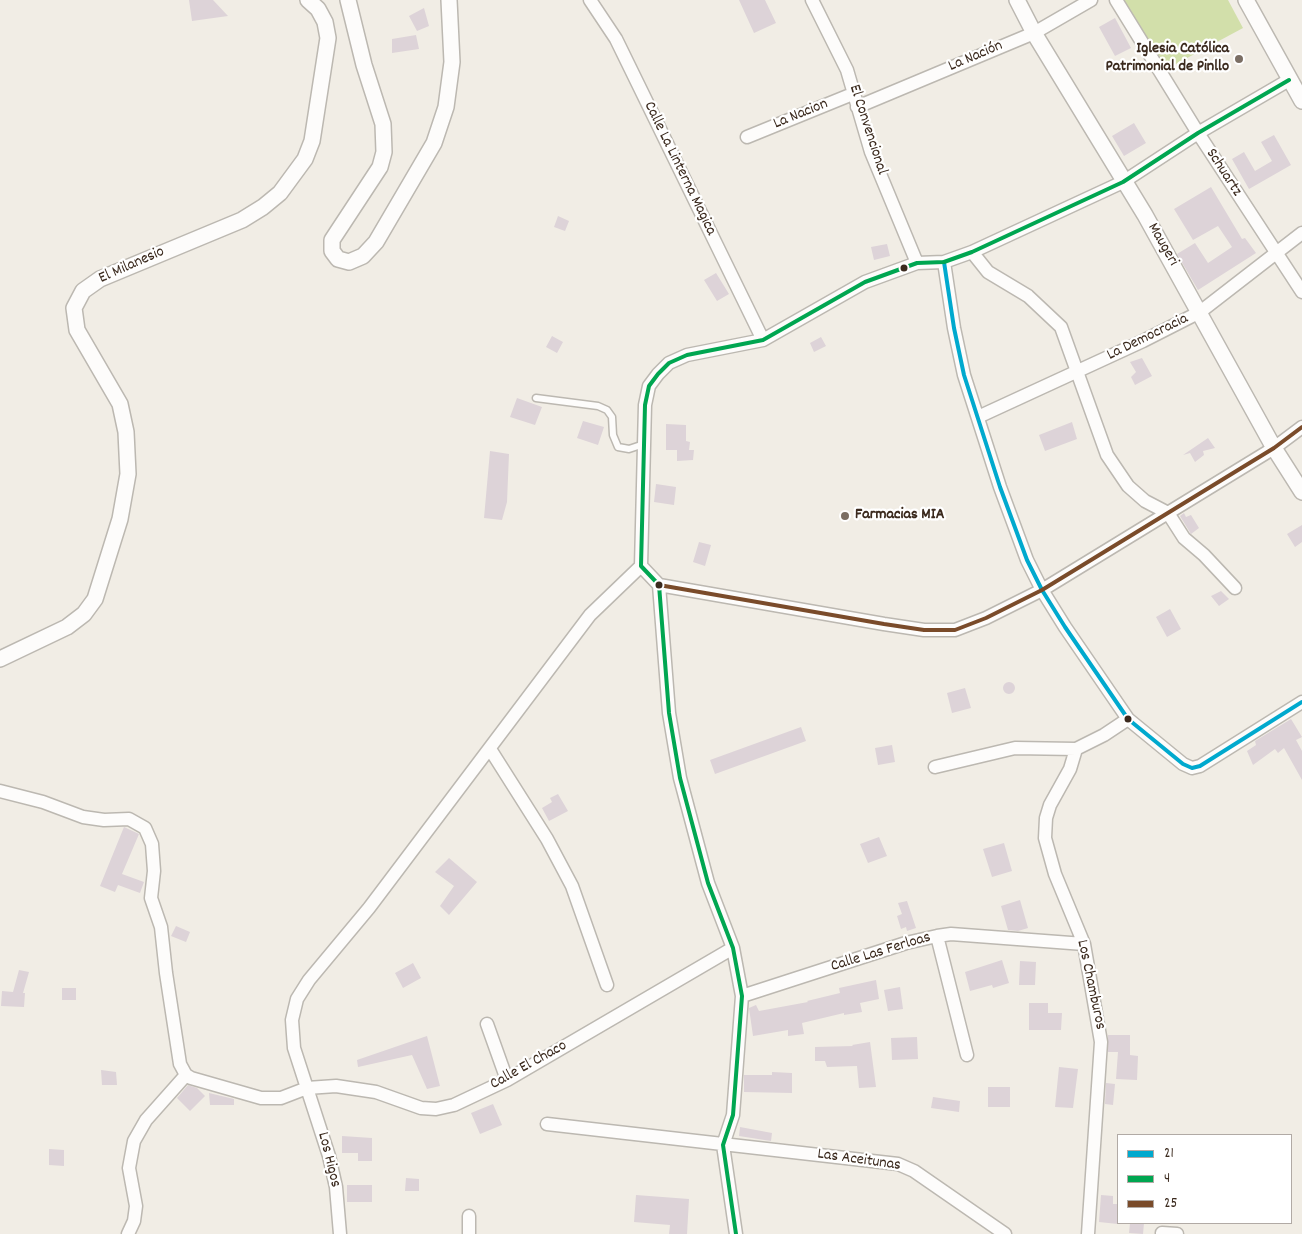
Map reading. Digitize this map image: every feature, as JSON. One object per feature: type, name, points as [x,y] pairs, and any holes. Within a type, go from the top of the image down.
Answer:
[{"type":"street","name":"El Milanesio","points":[[0,659],[67,627],[84,614],[96,599],[120,519],[128,474],[126,432],[116,398],[77,330],[74,308],[83,291],[100,278],[242,220],[263,207],[280,192],[304,159],[312,142],[328,38],[325,22],[318,9],[308,0]]},
{"type":"street","points":[[348,0],[364,64],[383,124],[384,152],[380,167],[332,240],[332,251],[338,259],[349,262],[363,256],[376,242],[434,143],[446,107],[452,62],[449,0]]},
{"type":"street","name":"Calle La Linterna Magica","points":[[590,0],[616,39],[763,340]]},
{"type":"street","name":"El Convencional","points":[[812,0],[843,61],[871,152],[917,263]]},
{"type":"street","name":"Maugeri","points":[[1017,0],[1034,32],[1200,312],[1274,448],[1302,492]]},
{"type":"street","name":"La Nación","points":[[857,107],[1034,32],[1091,0]]},
{"type":"street","name":"Schuartz","points":[[1116,0],[1275,254],[1302,292]]},
{"type":"street","points":[[1246,0],[1302,101]]},
{"type":"street","points":[[736,1234],[723,1145],[733,1115],[742,996],[733,948],[708,883],[680,778],[669,713],[659,586],[642,566],[644,444],[649,386],[664,368],[687,355],[763,340],[865,282],[917,263],[944,262],[972,252],[1124,182],[1198,133],[1289,80]]},
{"type":"street","name":"La Nacion","points":[[747,137],[854,93]]},
{"type":"street","name":"La Democracia","points":[[978,417],[1200,312],[1302,233]]},
{"type":"street","points":[[972,252],[988,272],[1028,296],[1061,327],[1078,371],[1095,428],[1107,455],[1128,486],[1145,501],[1168,513],[1184,538],[1204,555],[1236,588]]},
{"type":"street","points":[[944,262],[954,328],[964,375],[1023,551],[1042,590],[1128,719],[1183,764],[1192,768],[1200,766],[1302,702]]},
{"type":"street","points":[[659,586],[924,630],[955,630],[986,618],[1042,590],[1274,448],[1302,427]]},
{"type":"street","name":"Los Higos","points":[[340,1234],[336,1187],[323,1137],[294,1048],[292,1020],[297,999],[309,980],[369,908],[590,614],[642,566]]},
{"type":"street","points":[[935,767],[1015,748],[1076,749],[1104,736],[1128,719]]},
{"type":"street","points":[[490,749],[547,839],[572,886],[607,985]]},
{"type":"street","name":"Los Chamburos","points":[[1076,749],[1070,769],[1050,805],[1046,818],[1045,838],[1055,874],[1084,944],[1101,1042],[1088,1234]]},
{"type":"street","points":[[0,791],[43,802],[83,817],[104,820],[128,819],[140,824],[148,833],[154,858],[151,898],[161,927],[176,1049],[180,1064],[186,1075],[146,1120],[134,1141],[129,1168],[136,1206],[134,1221],[128,1234]]},
{"type":"street","name":"Calle Las Ferloas","points":[[742,996],[906,943],[937,936],[951,934],[1084,944]]},
{"type":"street","points":[[937,936],[967,1055]]},
{"type":"street","name":"Calle El Chaco","points":[[186,1075],[196,1080],[261,1098],[281,1098],[307,1088],[349,1087],[382,1094],[414,1106],[436,1109],[454,1105],[507,1080],[733,948]]},
{"type":"street","points":[[487,1024],[507,1080]]},
{"type":"street","name":"Las Aceitunas","points":[[547,1124],[898,1164],[914,1171],[988,1229],[1005,1234]]},
{"type":"street","points":[[469,1216],[469,1234]]},
{"type":"street","points":[[1163,1230],[1177,1234]]},
{"type":"lane","points":[[536,398],[598,406],[607,410],[612,417],[613,435],[618,446],[629,449],[644,444]]},
{"type":"green space","points":[[1122,0],[1228,0],[1243,28],[1161,72]]},
{"type":"building","points":[[189,0],[213,0],[228,16],[192,21]]},
{"type":"building","points":[[739,0],[765,0],[776,23],[754,33]]},
{"type":"building","points":[[424,8],[429,26],[417,31],[409,16]]},
{"type":"building","points":[[1115,18],[1131,48],[1115,56],[1099,27]]},
{"type":"building","points":[[416,35],[419,49],[392,53],[392,39]]},
{"type":"building","points":[[1134,123],[1146,143],[1124,156],[1112,136]]},
{"type":"building","points":[[1274,135],[1291,165],[1249,189],[1232,159],[1244,152],[1255,171],[1272,161],[1261,142]]},
{"type":"building","points":[[1211,187],[1242,239],[1245,238],[1256,253],[1198,290],[1177,254],[1195,243],[1208,263],[1232,247],[1218,226],[1193,240],[1174,209]]},
{"type":"building","points":[[558,216],[569,221],[565,231],[554,227]]},
{"type":"building","points":[[887,244],[890,256],[874,260],[871,247]]},
{"type":"building","points":[[716,273],[729,294],[717,301],[704,280]]},
{"type":"building","points":[[552,336],[563,342],[557,353],[546,347]]},
{"type":"building","points":[[821,337],[826,346],[814,352],[810,343]]},
{"type":"building","points":[[1142,358],[1152,376],[1135,385],[1131,377],[1136,372],[1130,362]]},
{"type":"building","points":[[517,398],[542,407],[535,425],[510,417]]},
{"type":"building","points":[[583,421],[604,427],[598,445],[577,438]]},
{"type":"building","points":[[1072,422],[1077,439],[1045,451],[1039,435]]},
{"type":"building","points":[[666,424],[686,425],[686,441],[690,442],[689,450],[694,450],[693,460],[677,461],[677,450],[666,450]]},
{"type":"building","points":[[1208,438],[1215,448],[1203,451],[1204,455],[1195,462],[1190,453],[1183,455]]},
{"type":"building","points":[[490,451],[509,454],[507,502],[502,520],[484,518]]},
{"type":"building","points":[[656,484],[676,487],[674,505],[654,502]]},
{"type":"building","points":[[1184,513],[1186,517],[1191,515],[1199,528],[1191,534],[1180,516]]},
{"type":"building","points":[[1302,525],[1302,542],[1295,547],[1287,534]]},
{"type":"building","points":[[699,542],[711,545],[705,566],[693,562]]},
{"type":"building","points":[[1221,591],[1229,599],[1219,606],[1211,596]]},
{"type":"building","points":[[1170,609],[1181,629],[1167,637],[1156,617]]},
{"type":"building","points":[[1007,682],[1011,682],[1015,688],[1011,694],[1007,694],[1003,690],[1003,686]]},
{"type":"building","points":[[965,688],[971,708],[952,713],[947,693]]},
{"type":"building","points":[[1291,719],[1302,737],[1296,740],[1302,751],[1302,780],[1284,748],[1278,753],[1275,749],[1253,765],[1247,751],[1256,745],[1255,741]]},
{"type":"building","points":[[801,727],[806,741],[715,774],[710,760]]},
{"type":"building","points":[[892,745],[895,762],[878,765],[875,748]]},
{"type":"building","points":[[558,794],[568,811],[549,821],[542,808],[552,802],[550,798]]},
{"type":"building","points":[[124,827],[139,834],[122,874],[144,882],[140,893],[118,885],[115,892],[100,886]]},
{"type":"building","points":[[879,837],[887,856],[868,863],[860,844]]},
{"type":"building","points":[[1004,843],[1012,871],[992,877],[983,849]]},
{"type":"building","points":[[449,858],[477,882],[449,915],[440,906],[454,886],[435,872]]},
{"type":"building","points":[[1020,900],[1028,928],[1018,931],[1008,930],[1001,906]]},
{"type":"building","points":[[907,901],[916,928],[907,931],[906,927],[901,929],[897,916],[902,914],[898,903]]},
{"type":"building","points":[[176,926],[190,932],[186,942],[171,936]]},
{"type":"building","points":[[1002,960],[1009,983],[993,988],[992,985],[970,991],[965,972]]},
{"type":"building","points":[[1020,961],[1036,962],[1035,985],[1019,985]]},
{"type":"building","points":[[413,963],[421,978],[403,988],[395,973]]},
{"type":"building","points":[[19,970],[29,972],[23,993],[25,993],[24,1007],[1,1006],[2,991],[13,992]]},
{"type":"building","points":[[876,980],[879,999],[860,1003],[862,1012],[844,1015],[844,1013],[802,1023],[804,1034],[788,1036],[788,1030],[753,1036],[749,1008],[756,1005],[759,1011],[808,1002],[840,993],[839,988]]},
{"type":"building","points":[[900,987],[903,1009],[888,1011],[884,990]]},
{"type":"building","points":[[62,988],[76,988],[76,1000],[62,1000]]},
{"type":"building","points":[[1029,1003],[1048,1003],[1048,1013],[1062,1013],[1061,1030],[1029,1030]]},
{"type":"building","points":[[1108,1035],[1130,1035],[1130,1055],[1138,1056],[1137,1080],[1116,1079],[1118,1052],[1108,1052]]},
{"type":"building","points":[[427,1036],[440,1086],[427,1089],[412,1055],[358,1067],[357,1060]]},
{"type":"building","points":[[917,1037],[918,1059],[892,1060],[891,1038]]},
{"type":"building","points":[[870,1042],[876,1087],[859,1088],[857,1066],[827,1067],[825,1061],[815,1061],[815,1047],[853,1046]]},
{"type":"building","points":[[1059,1067],[1078,1069],[1073,1108],[1055,1107]]},
{"type":"building","points":[[101,1070],[116,1072],[117,1085],[102,1085]]},
{"type":"building","points":[[772,1072],[792,1073],[792,1093],[744,1092],[744,1075],[772,1075]]},
{"type":"building","points":[[1106,1083],[1115,1084],[1113,1105],[1105,1104]]},
{"type":"building","points":[[188,1085],[197,1088],[205,1096],[190,1111],[177,1098]]},
{"type":"building","points":[[988,1087],[1010,1087],[1010,1107],[988,1107]]},
{"type":"building","points":[[209,1093],[234,1099],[234,1105],[210,1105]]},
{"type":"building","points":[[933,1097],[960,1101],[959,1112],[931,1108]]},
{"type":"building","points":[[493,1104],[502,1125],[480,1134],[471,1113]]},
{"type":"building","points":[[740,1127],[772,1133],[771,1141],[739,1136]]},
{"type":"building","points":[[342,1136],[372,1138],[372,1161],[358,1161],[358,1153],[342,1153]]},
{"type":"building","points":[[49,1149],[64,1150],[64,1166],[49,1165]]},
{"type":"building","points":[[406,1178],[419,1179],[419,1191],[405,1191]]},
{"type":"building","points":[[347,1185],[372,1185],[372,1202],[347,1202]]},
{"type":"building","points":[[636,1195],[689,1199],[687,1234],[669,1234],[670,1225],[634,1222]]},
{"type":"building","points":[[1101,1195],[1113,1196],[1113,1204],[1117,1204],[1117,1224],[1099,1222]]},
{"type":"building","points":[[1130,1224],[1144,1224],[1143,1234],[1129,1233]]},
{"type":"transit line","name":"4","points":[[736,1234],[723,1145],[733,1115],[742,996],[733,948],[708,883],[680,778],[669,713],[659,585],[641,566],[645,405],[649,386],[669,363],[687,355],[763,340],[865,282],[917,263],[944,262],[972,252],[1123,182],[1198,133],[1289,80]]},
{"type":"transit line","name":"21","points":[[944,262],[954,328],[964,375],[1000,487],[1027,560],[1042,590],[1065,627],[1128,719],[1183,764],[1192,768],[1200,766],[1302,702]]},
{"type":"transit line","name":"25","points":[[659,585],[884,624],[924,630],[955,630],[986,618],[1042,590],[1274,448],[1302,427]]},
{"type":"place","name":"Iglesia Católica Patrimonial de Pinllo","points":[[1239,59]]},
{"type":"place","name":"Farmacias MIA","points":[[845,516]]}]
